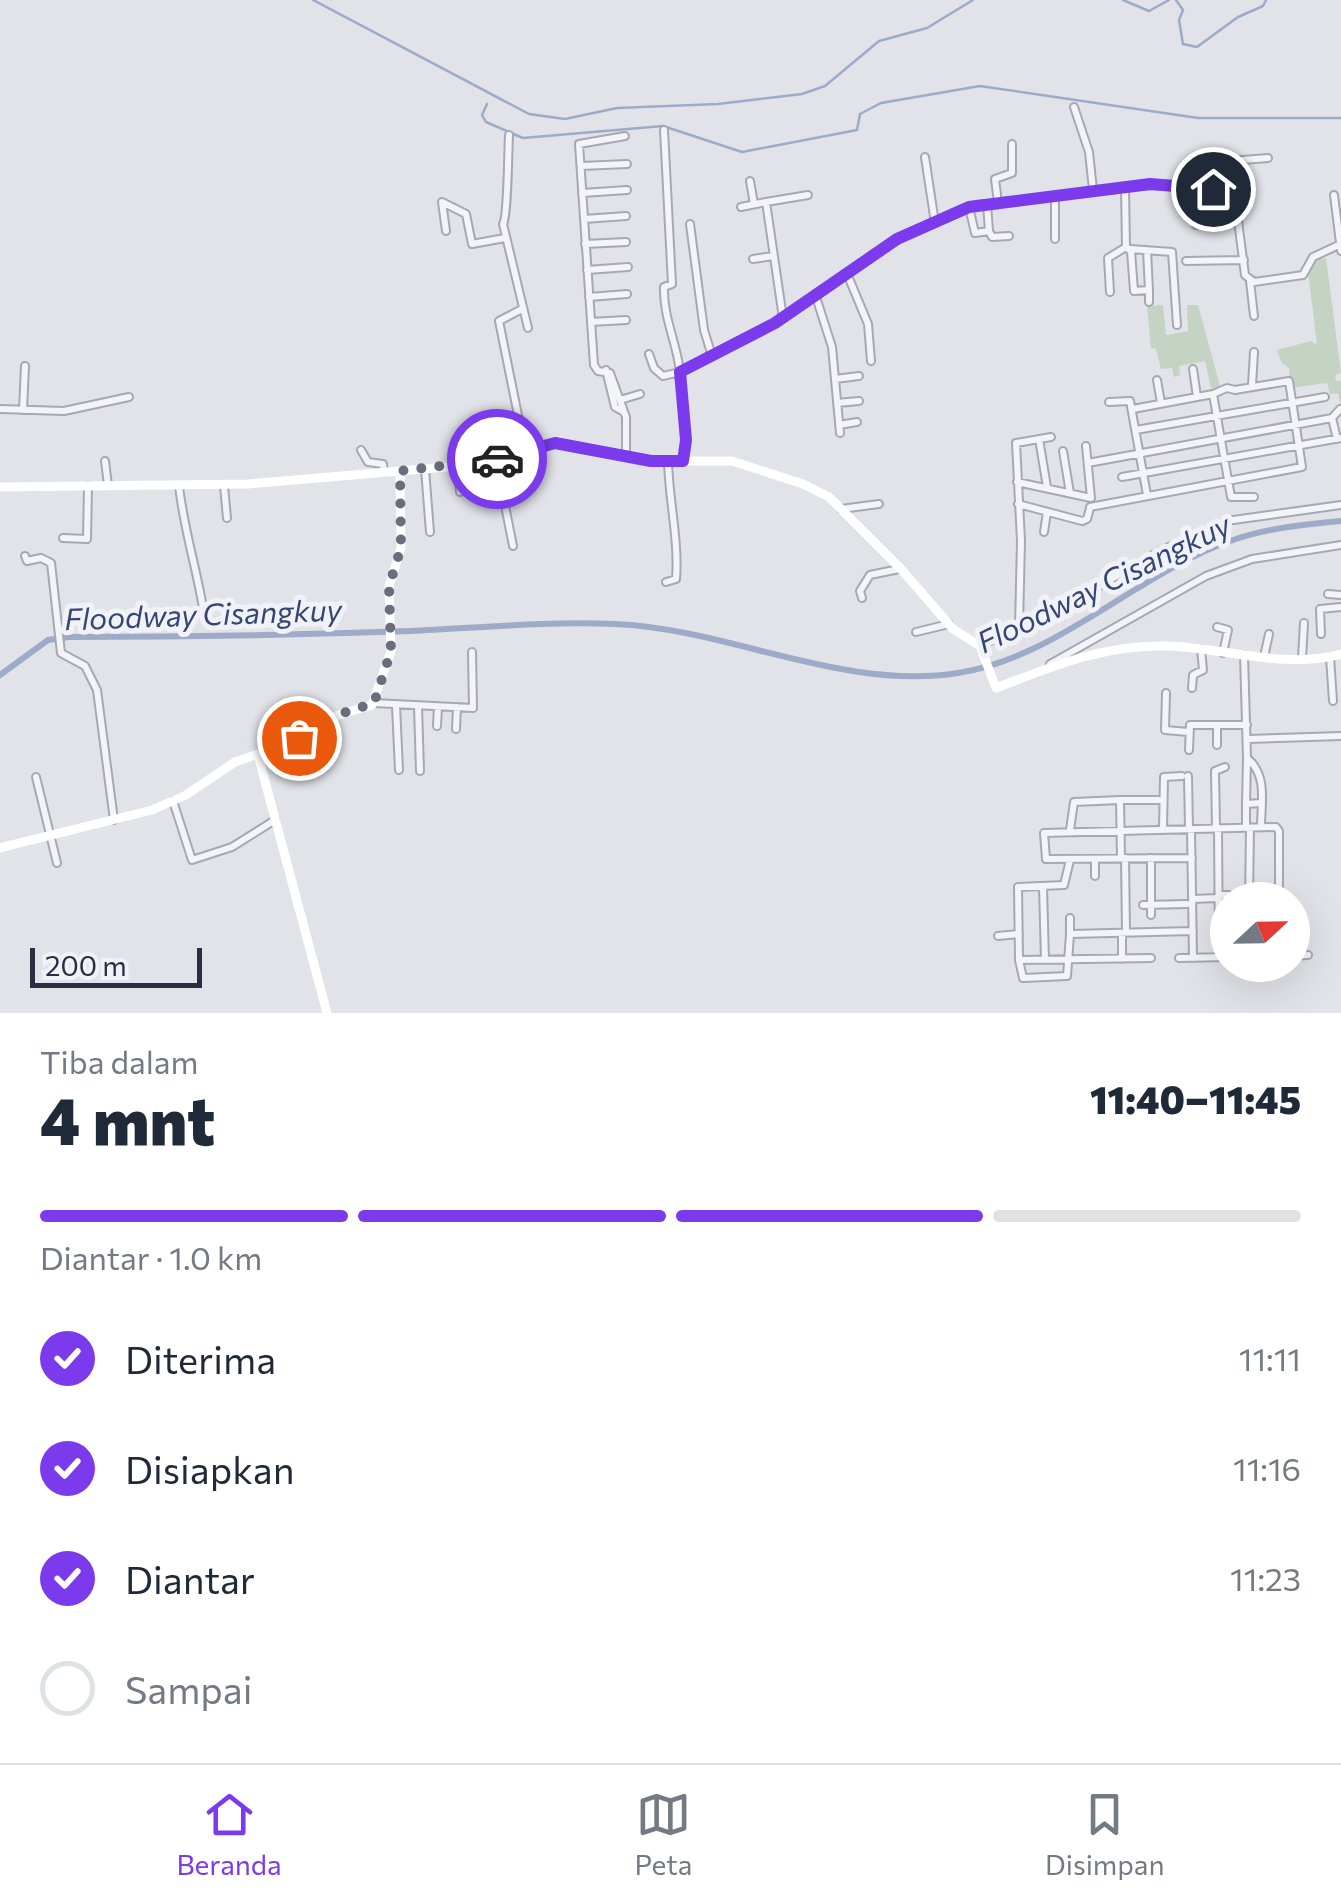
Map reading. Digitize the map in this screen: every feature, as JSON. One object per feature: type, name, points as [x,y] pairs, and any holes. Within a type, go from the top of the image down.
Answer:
[{"type":"street","points":[[1074,107],[1089,152],[1092,190]]},
{"type":"street","points":[[664,130],[672,284],[664,287],[664,296],[666,322],[680,372],[686,440],[683,461]]},
{"type":"street","points":[[509,135],[505,238],[528,328]]},
{"type":"street","points":[[606,370],[596,369],[581,140],[625,136]]},
{"type":"street","points":[[998,203],[996,179],[1012,172],[1012,144]]},
{"type":"street","points":[[926,157],[935,222]]},
{"type":"street","points":[[1222,194],[1230,161],[1268,158]]},
{"type":"street","points":[[580,166],[627,164]]},
{"type":"street","points":[[1192,176],[1195,189]]},
{"type":"street","points":[[750,180],[754,204]]},
{"type":"street","points":[[650,354],[654,368],[663,376],[680,372],[783,318],[897,239],[969,207],[1162,184],[1213,189],[1222,194],[1234,211],[1254,316]]},
{"type":"street","points":[[1125,187],[1132,291],[1149,290]]},
{"type":"street","points":[[582,193],[628,190]]},
{"type":"street","points":[[741,207],[808,195]]},
{"type":"street","points":[[1250,282],[1304,275],[1313,257],[1341,246],[1334,195]]},
{"type":"street","points":[[1055,196],[1055,238]]},
{"type":"street","points":[[446,232],[442,202],[466,214],[472,244],[505,238]]},
{"type":"street","points":[[766,202],[783,318]]},
{"type":"street","points":[[987,204],[992,238],[1009,236]]},
{"type":"street","points":[[969,207],[974,232],[989,231]]},
{"type":"street","points":[[1196,225],[1234,211]]},
{"type":"street","points":[[584,218],[626,216]]},
{"type":"street","points":[[690,224],[703,327],[712,356]]},
{"type":"street","points":[[585,244],[626,242]]},
{"type":"street","points":[[1110,292],[1108,258],[1128,248],[1172,252],[1177,325]]},
{"type":"street","points":[[1146,250],[1149,302]]},
{"type":"street","points":[[753,259],[772,256]]},
{"type":"street","points":[[1186,261],[1244,260]]},
{"type":"street","points":[[587,270],[628,268]]},
{"type":"street","points":[[848,276],[868,324],[871,361]]},
{"type":"street","points":[[589,297],[628,294]]},
{"type":"street","points":[[816,297],[828,330],[840,429],[857,422]]},
{"type":"street","points":[[522,309],[500,320],[525,450]]},
{"type":"street","points":[[591,322],[626,320]]},
{"type":"street","points":[[1252,386],[1254,352]]},
{"type":"street","points":[[23,410],[25,366]]},
{"type":"street","points":[[1193,369],[1196,397]]},
{"type":"street","points":[[606,370],[626,417],[626,456]]},
{"type":"street","points":[[606,370],[615,407],[622,411]]},
{"type":"street","points":[[835,379],[858,376]]},
{"type":"street","points":[[1157,380],[1161,404]]},
{"type":"street","points":[[1018,482],[1113,506],[1147,495],[1302,468],[1289,381],[1227,388],[1132,409]]},
{"type":"street","points":[[620,400],[640,394]]},
{"type":"street","points":[[1213,394],[1232,498],[1254,496]]},
{"type":"street","points":[[0,410],[82,410],[129,397]]},
{"type":"street","points":[[1136,430],[1324,398]]},
{"type":"street","points":[[1109,402],[1127,399],[1132,409],[1147,495]]},
{"type":"street","points":[[837,403],[859,400]]},
{"type":"street","points":[[1088,463],[1332,418],[1340,409]]},
{"type":"street","points":[[1122,477],[1339,439],[1332,418]]},
{"type":"street","points":[[1019,626],[1021,541],[1016,443],[1051,437]]},
{"type":"street","points":[[1039,440],[1048,488]]},
{"type":"street","points":[[0,487],[224,486],[458,466],[568,444],[668,461],[738,462],[815,489],[841,509],[949,624],[981,648],[995,686],[1123,648],[1165,646],[1264,657],[1336,656],[1333,701]]},
{"type":"street","points":[[1018,504],[1084,521],[1090,503],[1086,446]]},
{"type":"street","points":[[361,450],[368,462],[383,464],[384,472]]},
{"type":"street","points":[[1063,451],[1070,493]]},
{"type":"street","points":[[496,460],[513,546]]},
{"type":"street","points":[[106,461],[108,485]]},
{"type":"street","points":[[666,582],[676,579],[677,561],[668,461]]},
{"type":"street","points":[[458,466],[460,492]]},
{"type":"street","points":[[425,469],[430,532]]},
{"type":"street","points":[[374,703],[391,651],[389,586],[401,548],[400,471]]},
{"type":"street","points":[[63,538],[87,539],[88,485]]},
{"type":"street","points":[[179,486],[185,537],[190,544],[193,569],[198,574],[203,608]]},
{"type":"street","points":[[224,486],[227,518]]},
{"type":"street","points":[[841,509],[879,504]]},
{"type":"street","points":[[981,648],[1160,551],[1226,521],[1341,504]]},
{"type":"street","points":[[1044,532],[1046,512]]},
{"type":"street","points":[[1021,541],[1031,542]]},
{"type":"street","points":[[1043,669],[1206,576],[1252,559],[1341,544]]},
{"type":"street","points":[[25,556],[27,561],[41,558],[51,562],[55,629],[62,656],[85,666],[97,690],[114,821]]},
{"type":"street","points":[[862,598],[860,592],[869,576],[901,569]]},
{"type":"street","points":[[1328,594],[1341,595]]},
{"type":"street","points":[[1321,634],[1320,609],[1341,607]]},
{"type":"street","points":[[1302,658],[1304,623]]},
{"type":"street","points":[[916,632],[949,624]]},
{"type":"street","points":[[1217,627],[1228,630],[1223,652]]},
{"type":"street","points":[[1264,657],[1269,634]]},
{"type":"street","points":[[1192,688],[1193,676],[1203,670],[1201,649]]},
{"type":"street","points":[[0,848],[114,821],[173,801],[228,766],[289,744],[322,720],[374,703],[473,708],[472,652]]},
{"type":"street","points":[[1244,654],[1249,882]]},
{"type":"street","points":[[1166,693],[1165,730],[1189,732]]},
{"type":"street","points":[[396,706],[399,770]]},
{"type":"street","points":[[418,706],[420,771]]},
{"type":"street","points":[[438,707],[438,726]]},
{"type":"street","points":[[456,708],[456,729]]},
{"type":"street","points":[[1189,750],[1190,725],[1247,724]]},
{"type":"street","points":[[1217,725],[1217,745]]},
{"type":"street","points":[[1247,740],[1341,736]]},
{"type":"street","points":[[258,755],[328,1013]]},
{"type":"street","points":[[1247,758],[1260,776],[1261,827]]},
{"type":"street","points":[[1219,882],[1216,771],[1226,766]]},
{"type":"street","points":[[1163,829],[1164,777],[1185,776],[1192,858],[1193,958]]},
{"type":"street","points":[[36,777],[57,864]]},
{"type":"street","points":[[1120,800],[1122,959]]},
{"type":"street","points":[[1070,830],[1074,802],[1163,800]]},
{"type":"street","points":[[173,801],[192,860],[232,847],[276,820]]},
{"type":"street","points":[[1246,804],[1261,803]]},
{"type":"street","points":[[1192,858],[1045,858],[1044,833],[1276,827],[1279,882]]},
{"type":"street","points":[[1095,858],[1095,876]]},
{"type":"street","points":[[1151,858],[1147,905],[1151,915]]},
{"type":"street","points":[[1070,860],[1064,884],[1018,887],[1020,974],[1025,978],[1068,976],[1070,918]]},
{"type":"street","points":[[1043,887],[1045,960]]},
{"type":"street","points":[[1147,905],[1210,899]]},
{"type":"street","points":[[1094,920],[1094,934]]},
{"type":"street","points":[[1070,934],[1193,930]]},
{"type":"street","points":[[998,936],[1018,934]]},
{"type":"street","points":[[1179,958],[1210,957]]},
{"type":"street","points":[[1020,960],[1151,958]]},
{"type":"green space","points":[[1326,258],[1341,373],[1335,375],[1336,381],[1341,381],[1341,408],[1338,393],[1330,394],[1327,383],[1291,388],[1289,368],[1282,363],[1277,350],[1311,341],[1317,345],[1308,271],[1313,261]]},
{"type":"green space","points":[[1163,305],[1166,335],[1188,331],[1187,305],[1198,305],[1220,386],[1211,388],[1205,361],[1179,366],[1180,375],[1174,377],[1172,368],[1161,369],[1156,349],[1151,348],[1147,306]]},
{"type":"waterway","points":[[313,0],[529,114],[565,119],[617,108],[718,104],[802,94],[825,86],[879,41],[927,28],[973,0]]},
{"type":"waterway","points":[[1123,0],[1149,11],[1169,0]]},
{"type":"waterway","points":[[1176,0],[1183,10],[1179,20],[1183,44],[1197,47],[1238,17],[1263,6],[1266,0]]},
{"type":"waterway","points":[[487,104],[482,115],[486,122],[523,138],[663,126],[742,152],[857,130],[860,114],[881,103],[980,86],[1198,118],[1341,118]]},
{"type":"waterway","name":"Floodway Cisangkuy","points":[[0,675],[48,640],[69,637],[325,634],[589,623],[658,628],[872,674],[958,673],[1030,650],[1167,571],[1236,539],[1275,529],[1341,521]]},
{"type":"way so far","points":[[299,738],[322,720],[374,703],[391,651],[389,586],[401,548],[400,471],[497,459]]},
{"type":"route","points":[[497,459],[555,443],[651,461],[683,461],[686,440],[680,372],[775,323],[897,239],[969,207],[1150,184],[1213,189]]}]
